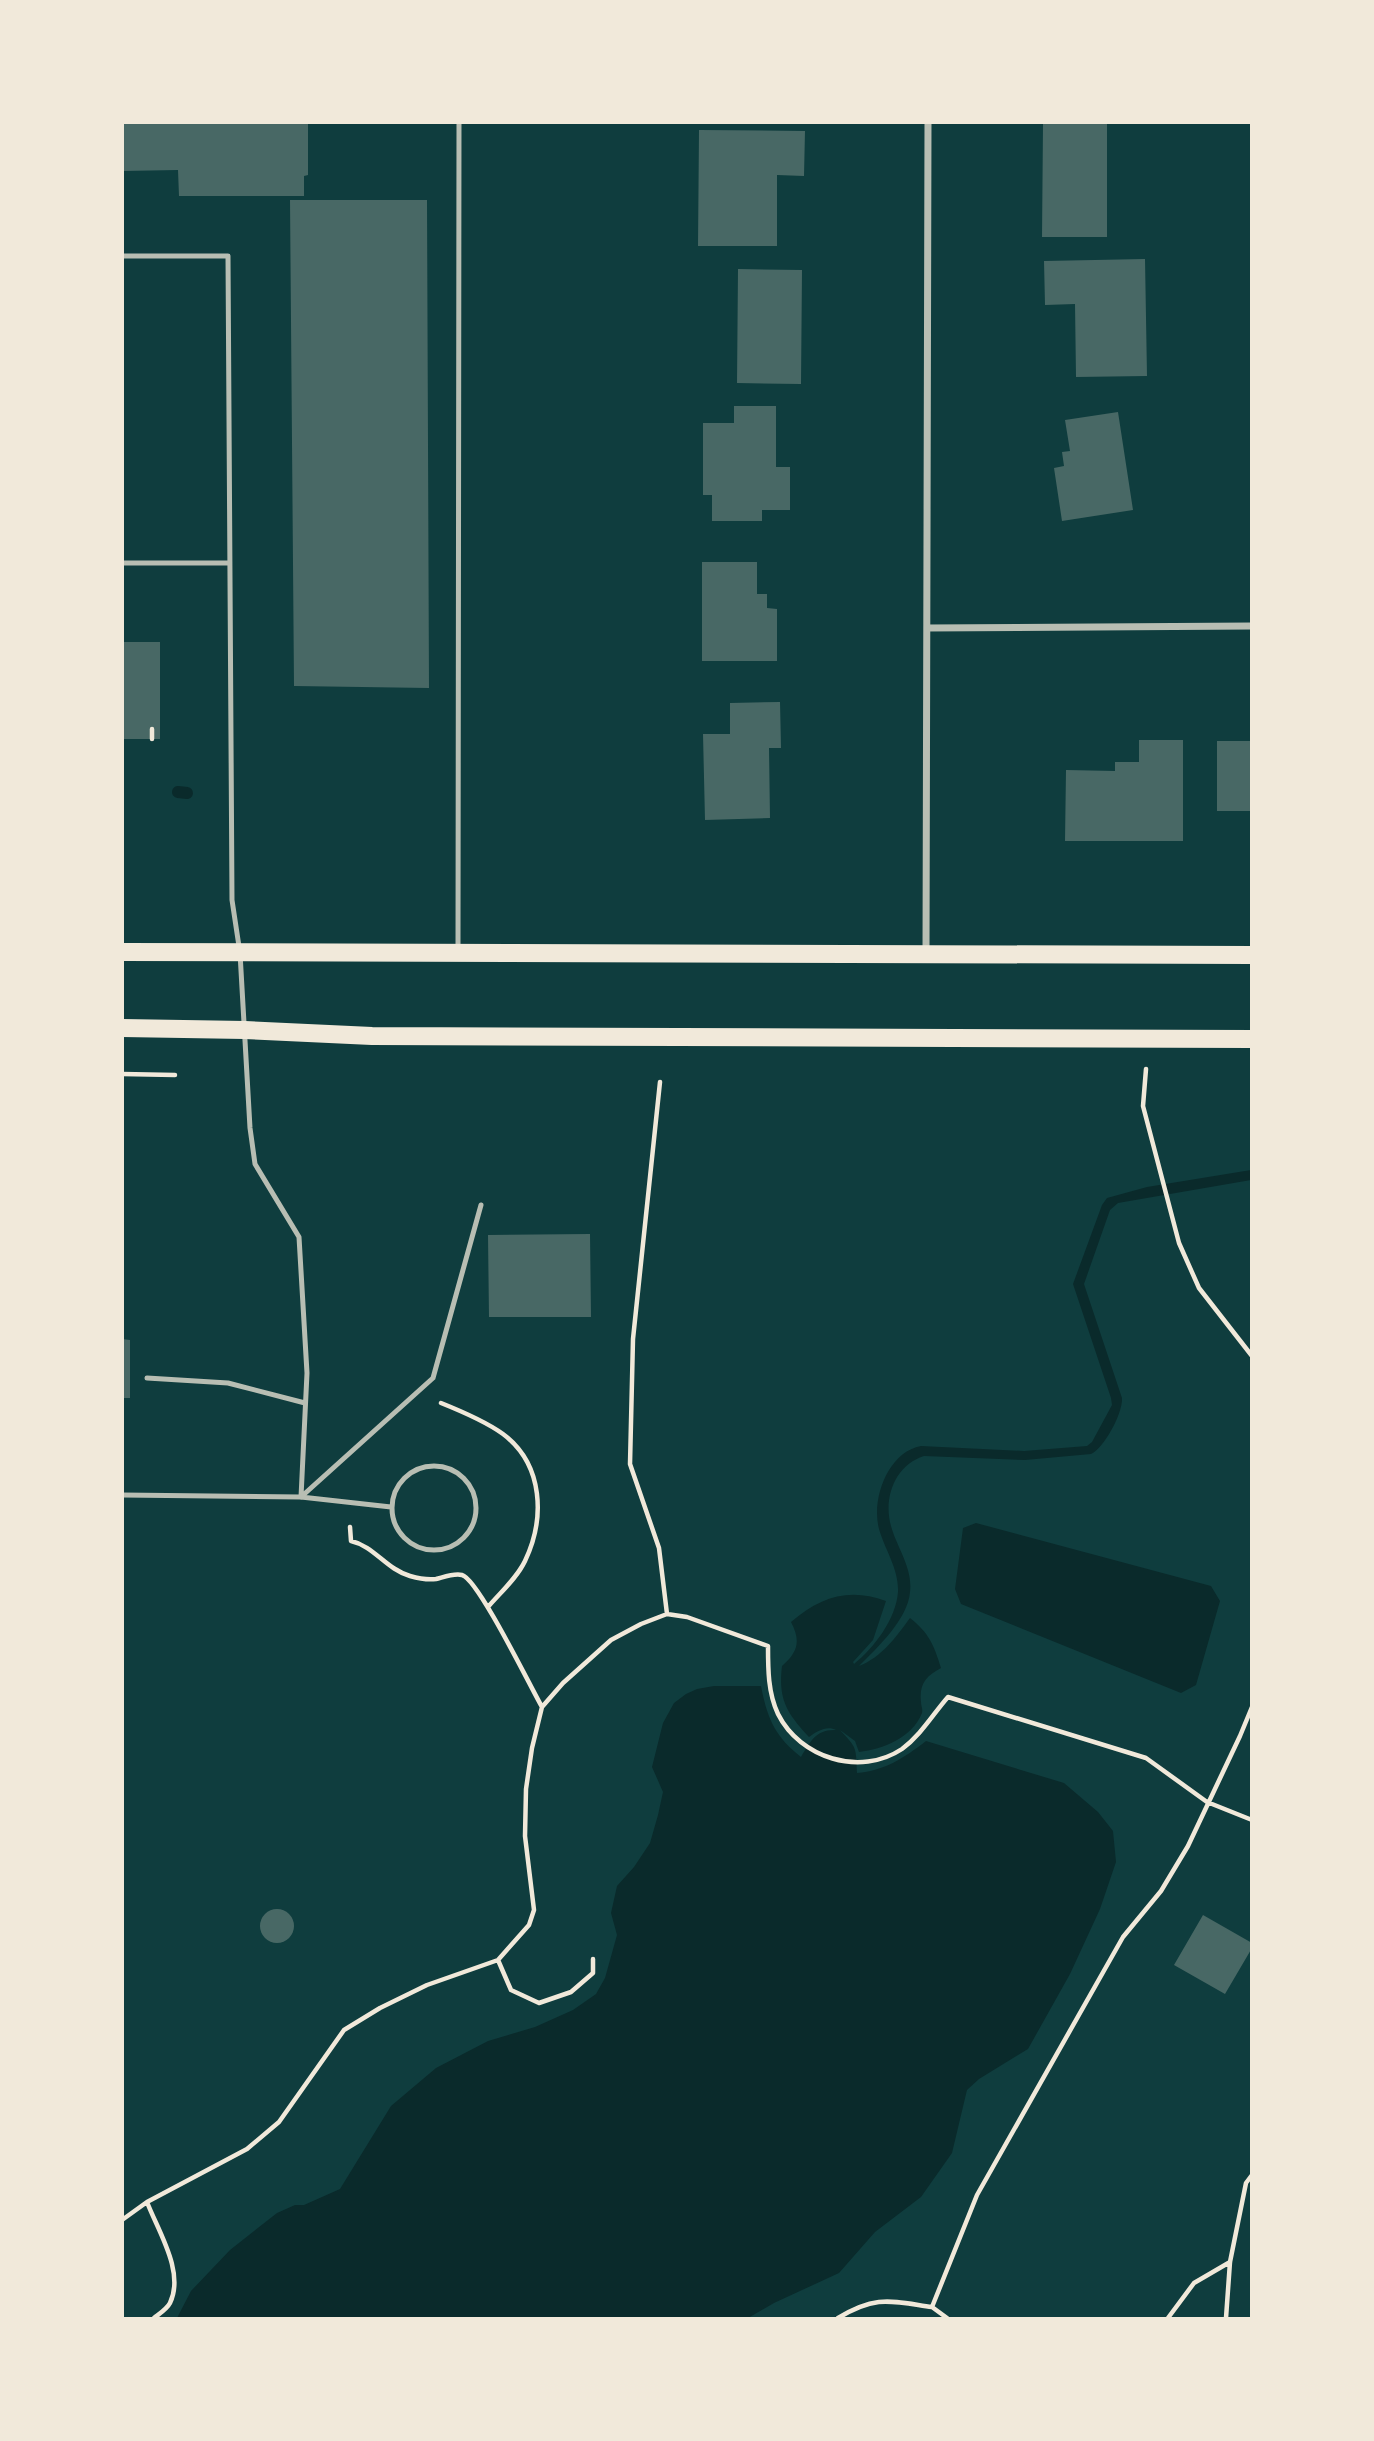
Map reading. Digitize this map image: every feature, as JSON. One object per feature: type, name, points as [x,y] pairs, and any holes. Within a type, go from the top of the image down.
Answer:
[{"type":"main road","points":[[122,952],[1251,955]]},
{"type":"main road","points":[[122,1028],[372,1036],[1251,1040]]},
{"type":"street","points":[[926,956],[928,122]]},
{"type":"street","points":[[927,628],[1251,626]]},
{"type":"lane","points":[[457,953],[459,122]]},
{"type":"lane","points":[[122,256],[228,256],[232,900],[240,953],[250,1128],[255,1164],[299,1237],[307,1373],[301,1497]]},
{"type":"lane","points":[[122,563],[229,563]]},
{"type":"lane","points":[[301,1497],[433,1378],[481,1205]]},
{"type":"lane","points":[[147,1378],[228,1383],[305,1403]]},
{"type":"lane","points":[[423,1467],[450,1469],[462,1477],[475,1500],[471,1527],[463,1538],[451,1546],[437,1550],[417,1546],[400,1533],[391,1507],[394,1493],[401,1482],[411,1472],[423,1467]]},
{"type":"lane","points":[[122,1495],[301,1497],[391,1507]]},
{"type":"path","points":[[152,729],[152,739]]},
{"type":"path","points":[[1152,1040],[1143,1084],[1143,1105],[1179,1243],[1199,1288],[1251,1356]]},
{"type":"path","points":[[122,1074],[175,1075]]},
{"type":"path","points":[[660,1082],[634,1339],[629,1464],[659,1548],[667,1614]]},
{"type":"path","points":[[416,1393],[456,1408],[504,1435],[524,1458],[534,1480],[539,1505],[537,1529],[532,1543],[524,1563],[488,1607]]},
{"type":"path","points":[[348,1502],[351,1541],[364,1543],[391,1568],[409,1576],[433,1579],[459,1574],[468,1577],[488,1607],[542,1707]]},
{"type":"path","points":[[122,2220],[147,2202],[247,2149],[279,2122],[344,2030],[380,2008],[427,1985],[498,1960],[529,1925],[534,1910],[525,1836],[526,1789],[542,1707],[563,1683],[611,1640],[667,1614],[706,1622],[768,1646],[771,1694],[783,1722],[802,1744],[816,1753],[834,1759],[862,1762],[881,1759],[901,1749],[919,1734],[948,1697],[1146,1758],[1207,1802],[1251,1820]]},
{"type":"path","points":[[932,2307],[977,2195],[1123,1937],[1161,1891],[1181,1857],[1240,1736],[1251,1707]]},
{"type":"path","points":[[498,1960],[511,1990],[539,2003],[571,1992],[593,1973],[593,1959]]},
{"type":"path","points":[[1226,2319],[1230,2262],[1246,2183],[1251,2175]]},
{"type":"path","points":[[147,2202],[171,2262],[175,2283],[170,2304],[155,2319]]},
{"type":"path","points":[[1168,2319],[1194,2283],[1230,2262]]},
{"type":"path","points":[[838,2319],[860,2305],[886,2300],[932,2307],[947,2319]]},
{"type":"water","points":[[1251,1170],[1251,1180],[1118,1203],[1110,1210],[1084,1284],[1122,1398],[1116,1421],[1107,1438],[1096,1450],[1091,1454],[1025,1460],[924,1456],[905,1467],[890,1494],[891,1526],[907,1566],[910,1592],[898,1623],[859,1666],[882,1652],[910,1618],[930,1640],[941,1668],[931,1674],[922,1685],[922,1712],[917,1722],[896,1741],[859,1752],[855,1741],[840,1730],[854,1748],[857,1773],[876,1770],[893,1763],[926,1741],[1064,1783],[1098,1812],[1113,1831],[1116,1862],[1100,1909],[1070,1974],[1028,2049],[979,2079],[967,2090],[952,2153],[921,2197],[875,2232],[839,2273],[748,2318],[177,2318],[191,2291],[230,2250],[277,2213],[295,2205],[304,2205],[340,2189],[391,2106],[436,2068],[488,2041],[535,2027],[573,2010],[596,1994],[605,1978],[617,1935],[611,1913],[617,1886],[650,1843],[658,1815],[663,1792],[652,1767],[663,1723],[674,1703],[697,1689],[714,1686],[761,1686],[766,1708],[778,1734],[801,1757],[819,1734],[836,1730],[826,1728],[809,1737],[786,1705],[781,1688],[782,1666],[795,1651],[797,1641],[791,1622],[813,1606],[836,1597],[860,1595],[886,1601],[873,1640],[854,1664],[883,1632],[893,1612],[898,1584],[879,1529],[878,1504],[885,1478],[899,1457],[921,1446],[1024,1451],[1087,1446],[1092,1442],[1112,1405],[1073,1284],[1107,1198],[1147,1187]]},
{"type":"water","points":[[976,1523],[1211,1586],[1220,1601],[1196,1685],[1181,1693],[961,1604],[955,1589],[963,1528]]},
{"type":"building","points":[[122,122],[308,122],[308,175],[304,176],[304,196],[179,196],[178,170],[122,171]]},
{"type":"building","points":[[1043,124],[1107,124],[1107,237],[1042,237]]},
{"type":"building","points":[[699,130],[805,131],[804,176],[777,175],[777,246],[698,246]]},
{"type":"building","points":[[290,200],[427,200],[429,688],[294,686]]},
{"type":"building","points":[[1145,259],[1147,376],[1076,377],[1075,304],[1045,305],[1044,261]]},
{"type":"building","points":[[738,269],[802,270],[801,384],[737,383]]},
{"type":"building","points":[[734,406],[776,406],[776,467],[790,467],[790,510],[762,510],[762,521],[712,521],[712,495],[703,495],[703,423],[734,423]]},
{"type":"building","points":[[1118,412],[1133,510],[1062,521],[1054,468],[1064,466],[1062,452],[1070,451],[1065,420]]},
{"type":"building","points":[[702,562],[757,562],[757,594],[767,594],[767,608],[777,609],[777,661],[702,661]]},
{"type":"building","points":[[122,642],[160,642],[160,739],[122,739]]},
{"type":"building","points":[[780,702],[781,748],[769,748],[770,818],[705,820],[703,734],[730,734],[730,703]]},
{"type":"building","points":[[1139,740],[1183,740],[1183,841],[1065,841],[1066,770],[1115,771],[1115,762],[1139,762]]},
{"type":"building","points":[[1217,741],[1252,741],[1252,811],[1217,811]]},
{"type":"building","points":[[590,1234],[591,1317],[489,1317],[488,1235]]},
{"type":"building","points":[[122,1339],[130,1340],[130,1398],[122,1398]]},
{"type":"building","points":[[277,1909],[289,1914],[294,1926],[289,1938],[277,1943],[265,1938],[260,1926],[265,1914]]},
{"type":"building","points":[[1203,1915],[1252,1943],[1252,1948],[1225,1994],[1174,1965]]},
{"type":"waterway","points":[[178,792],[187,793]]}]
